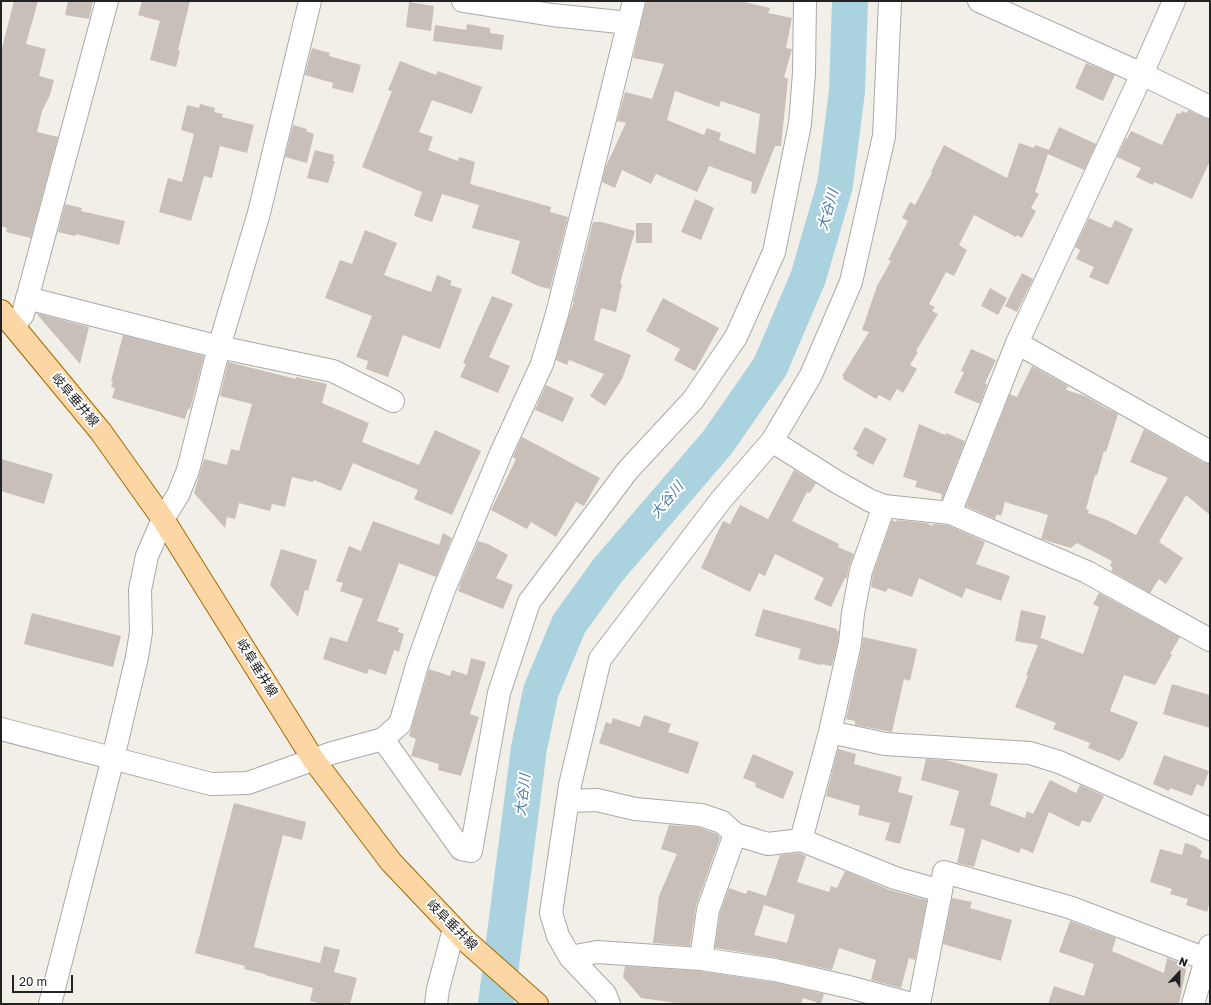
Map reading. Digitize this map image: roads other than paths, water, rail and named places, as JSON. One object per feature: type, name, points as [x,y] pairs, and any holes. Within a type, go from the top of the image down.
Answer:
[{"type":"main road","name":"岐阜垂井線","points":[[8,319],[101,432],[163,520],[313,759],[391,862],[460,935],[537,1004]]},
{"type":"street","points":[[8,319],[23,314],[107,1]]},
{"type":"street","points":[[50,1004],[113,758],[137,656],[141,632],[140,590],[147,556],[163,520],[178,495],[188,470],[219,347],[259,212],[310,1]]},
{"type":"street","points":[[462,1],[552,15],[628,23]]},
{"type":"street","points":[[1,729],[211,784],[248,783],[313,759],[383,739],[400,724],[418,662],[442,592],[501,453],[542,364],[557,314],[634,1]]},
{"type":"street","points":[[383,739],[461,849],[471,851],[500,693],[529,602],[628,470],[693,400],[736,337],[774,252],[800,124],[804,73],[805,1]]},
{"type":"street","points":[[609,1004],[605,994],[570,957],[558,936],[551,913],[570,784],[600,659],[721,500],[772,440],[811,375],[851,282],[884,136],[890,1]]},
{"type":"street","points":[[979,1],[1142,74],[1210,107]]},
{"type":"street","points":[[950,513],[1017,343],[1142,74],[1174,1]]},
{"type":"street","points":[[27,298],[219,347],[333,371],[393,401]]},
{"type":"street","points":[[1017,343],[1210,452]]},
{"type":"street","points":[[772,440],[837,482],[884,506],[950,513],[1087,572],[1210,640]]},
{"type":"street","points":[[801,840],[830,732],[850,643],[853,613],[861,571],[884,506]]},
{"type":"street","points":[[830,732],[885,744],[1030,753],[1059,762],[1210,829]]},
{"type":"street","points":[[568,801],[597,800],[635,809],[701,815],[722,822],[735,834],[768,844],[801,840],[895,878],[941,891]]},
{"type":"street","points":[[701,959],[708,910],[735,834]]},
{"type":"street","points":[[919,1004],[944,872],[1069,907],[1208,952],[1193,1004]]},
{"type":"street","points":[[436,1004],[438,990],[460,935]]},
{"type":"street","points":[[570,957],[597,952],[701,959],[775,970],[847,996],[912,1004]]},
{"type":"waterway","name":"大谷川","points":[[496,1004],[529,748],[541,691],[569,624],[608,570],[717,443],[770,367],[808,278],[835,185],[847,91],[850,1]]}]
